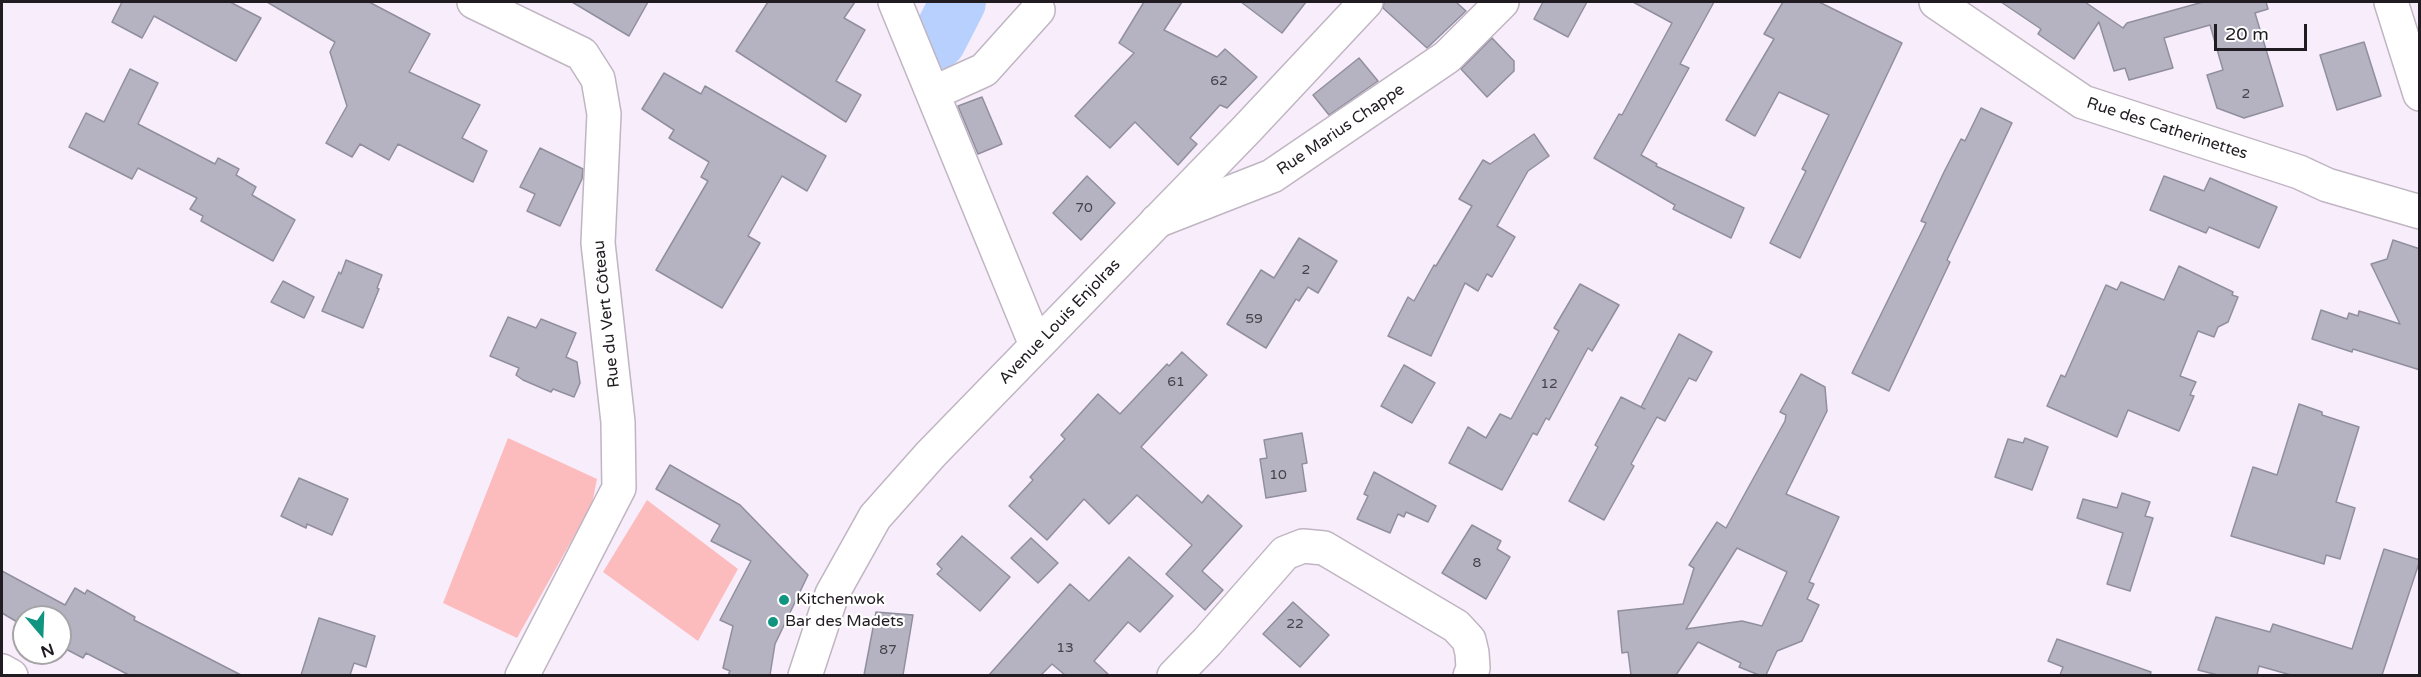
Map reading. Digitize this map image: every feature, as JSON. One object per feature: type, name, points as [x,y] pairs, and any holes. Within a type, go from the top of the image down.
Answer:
[{"type":"street","name":"Rue du Vert Côteau","points":[[474,2],[582,54],[598,79],[604,114],[598,243],[618,423],[619,488],[522,675]]},
{"type":"street","points":[[895,2],[1036,345]]},
{"type":"street","name":"Avenue Louis Enjolras","points":[[805,675],[832,594],[874,517],[931,454],[1366,2]]},
{"type":"street","name":"Rue Marius Chappe","points":[[1157,221],[1272,176],[1447,57],[1502,2]]},
{"type":"street","name":"Rue des Catherinettes","points":[[1936,2],[2083,102],[2299,172],[2327,185],[2420,212]]},
{"type":"street","points":[[2391,2],[2420,93]]},
{"type":"street","points":[[933,93],[984,70],[1038,10]]},
{"type":"street","points":[[1174,675],[1207,642],[1285,553],[1303,546],[1324,548],[1456,626],[1469,640],[1473,653],[1473,668],[1470,675]]},
{"type":"street","points":[[2,671],[11,675]]},
{"type":"shaded area","points":[[508,438],[597,479],[592,504],[517,638],[443,603]]},
{"type":"shaded area","points":[[647,500],[738,569],[698,641],[603,572]]},
{"type":"building","points":[[122,2],[230,2],[261,18],[236,61],[154,16],[142,38],[112,22]]},
{"type":"building","points":[[267,2],[369,2],[430,34],[409,72],[480,105],[462,138],[487,151],[473,182],[398,144],[389,160],[360,144],[352,157],[326,143],[347,106],[330,52],[335,42]]},
{"type":"building","points":[[572,2],[648,2],[629,36]]},
{"type":"building","points":[[768,2],[855,2],[844,18],[865,30],[836,81],[861,95],[846,122],[736,51]]},
{"type":"building","points":[[1144,2],[1182,2],[1164,30],[1217,57],[1225,49],[1257,77],[1227,108],[1220,105],[1190,138],[1197,144],[1178,165],[1135,122],[1110,148],[1075,116],[1134,53],[1119,43]]},
{"type":"building","points":[[1241,2],[1306,2],[1282,33]]},
{"type":"building","points":[[1384,2],[1456,2],[1466,11],[1427,48],[1383,8]]},
{"type":"building","points":[[1543,2],[1587,2],[1568,37],[1534,19]]},
{"type":"building","points":[[1633,2],[1714,2],[1680,64],[1689,68],[1641,155],[1657,164],[1656,166],[1744,208],[1731,238],[1673,209],[1675,205],[1594,158],[1619,114],[1622,115],[1672,23]]},
{"type":"building","points":[[1783,2],[1819,2],[1902,43],[1800,258],[1770,243],[1806,171],[1802,169],[1829,115],[1779,92],[1755,136],[1726,120],[1774,39],[1764,34]]},
{"type":"building","points":[[2001,2],[2085,2],[2123,28],[2127,23],[2203,2],[2266,2],[2268,9],[2255,13],[2283,106],[2244,118],[2217,108],[2207,75],[2223,70],[2210,25],[2164,38],[2173,68],[2129,80],[2125,68],[2114,71],[2099,22],[2074,59],[2038,34],[2041,29]]},
{"type":"building","points":[[1492,38],[1514,61],[1514,71],[1487,97],[1461,69]]},
{"type":"building","points":[[2364,42],[2381,96],[2337,110],[2320,55]]},
{"type":"building","points":[[1359,58],[1378,81],[1329,115],[1313,95]]},
{"type":"building","points":[[130,69],[158,83],[138,124],[215,164],[218,158],[239,169],[236,175],[256,187],[252,195],[295,220],[273,261],[201,221],[203,216],[190,209],[197,198],[138,168],[132,179],[69,147],[86,113],[104,122]]},
{"type":"building","points":[[664,73],[701,94],[705,86],[826,156],[807,191],[782,176],[748,236],[760,243],[722,308],[656,270],[708,181],[701,177],[709,162],[669,138],[674,130],[642,109]]},
{"type":"building","points":[[982,97],[1002,144],[978,154],[958,106]]},
{"type":"building","points":[[1981,108],[2012,123],[1947,260],[1950,262],[1889,391],[1852,373],[1926,223],[1921,221],[1944,172],[1961,139],[1965,141]]},
{"type":"building","points":[[1534,134],[1549,156],[1528,171],[1497,226],[1515,237],[1492,277],[1487,274],[1478,291],[1465,283],[1431,356],[1388,336],[1408,297],[1414,301],[1472,206],[1459,199],[1483,160],[1490,164]]},
{"type":"building","points":[[540,148],[583,169],[582,179],[560,226],[527,211],[535,194],[520,187]]},
{"type":"building","points":[[1087,176],[1115,203],[1081,240],[1053,213]]},
{"type":"building","points":[[2164,176],[2204,191],[2210,178],[2277,207],[2259,248],[2209,227],[2206,233],[2150,210]]},
{"type":"building","points":[[1299,238],[1337,261],[1318,293],[1308,287],[1299,301],[1296,299],[1266,348],[1227,324],[1261,270],[1274,278]]},
{"type":"building","points":[[2393,240],[2420,249],[2420,370],[2312,339],[2321,310],[2347,319],[2349,313],[2358,316],[2359,311],[2400,324],[2371,264],[2387,259]]},
{"type":"building","points":[[346,260],[382,275],[377,288],[379,289],[363,328],[322,311]]},
{"type":"building","points":[[2179,266],[2233,292],[2232,295],[2238,297],[2228,322],[2218,327],[2214,337],[2198,331],[2180,376],[2196,382],[2190,395],[2194,396],[2179,431],[2128,410],[2117,437],[2047,406],[2061,375],[2065,377],[2106,285],[2117,290],[2121,282],[2164,300]]},
{"type":"building","points":[[283,281],[314,297],[304,318],[271,302]]},
{"type":"building","points":[[1580,284],[1619,305],[1592,351],[1588,348],[1549,420],[1546,418],[1537,435],[1533,433],[1502,490],[1449,463],[1468,427],[1486,438],[1500,414],[1511,419],[1559,331],[1554,328]]},
{"type":"building","points":[[508,317],[536,328],[541,319],[576,333],[566,357],[577,362],[580,383],[574,397],[553,389],[551,392],[523,380],[516,375],[519,368],[490,356]]},
{"type":"building","points":[[1679,334],[1712,352],[1696,381],[1689,378],[1665,421],[1657,417],[1631,464],[1634,466],[1604,520],[1569,501],[1621,397],[1641,407]]},
{"type":"building","points":[[1182,352],[1207,375],[1141,447],[1202,503],[1208,495],[1242,526],[1202,571],[1223,590],[1205,610],[1166,574],[1192,545],[1137,495],[1109,524],[1084,499],[1047,540],[1009,506],[1033,480],[1030,477],[1065,439],[1061,435],[1098,394],[1120,414],[1167,364],[1169,366]]},
{"type":"building","points":[[1404,365],[1435,383],[1412,423],[1381,406]]},
{"type":"building","points":[[1801,374],[1825,387],[1827,411],[1786,494],[1839,517],[1809,582],[1814,584],[1807,599],[1819,605],[1802,641],[1777,651],[1766,675],[1759,675],[1739,667],[1741,663],[1698,642],[1676,675],[1631,675],[1628,652],[1622,653],[1618,611],[1683,604],[1694,568],[1689,565],[1717,522],[1726,528],[1785,421],[1786,415],[1780,412]],"holes":[[[1737,548],[1787,572],[1762,626],[1742,621],[1686,629]]]},
{"type":"building","points":[[2299,404],[2322,412],[2322,415],[2359,427],[2336,502],[2355,508],[2340,559],[2326,555],[2324,564],[2231,536],[2253,467],[2277,475]]},
{"type":"building","points":[[1302,433],[1307,463],[1302,464],[1306,491],[1266,498],[1260,459],[1267,458],[1264,440]]},
{"type":"building","points":[[2025,438],[2048,447],[2032,490],[1995,477],[2008,439],[2023,443]]},
{"type":"building","points":[[670,465],[740,505],[808,575],[775,644],[770,675],[728,675],[730,671],[723,668],[733,626],[720,620],[751,561],[711,541],[720,525],[656,489]]},
{"type":"building","points":[[1374,472],[1436,506],[1428,522],[1406,512],[1404,517],[1398,514],[1390,533],[1357,519],[1368,496],[1364,494]]},
{"type":"building","points":[[299,478],[348,499],[332,535],[307,524],[306,528],[281,516]]},
{"type":"building","points":[[2122,493],[2150,502],[2145,516],[2153,518],[2130,591],[2107,584],[2123,533],[2077,518],[2083,499],[2117,508]]},
{"type":"building","points":[[1472,525],[1501,541],[1497,549],[1510,557],[1486,599],[1442,573]]},
{"type":"building","points":[[962,536],[1010,577],[980,611],[937,574],[942,569],[937,564]]},
{"type":"building","points":[[1031,538],[1058,563],[1038,583],[1011,558]]},
{"type":"building","points":[[2384,549],[2420,560],[2382,675],[2291,675],[2259,666],[2257,675],[2218,675],[2198,670],[2216,617],[2270,632],[2273,624],[2352,649]]},
{"type":"building","points":[[1129,557],[1173,596],[1140,632],[1128,622],[1094,661],[1109,675],[1065,675],[1052,664],[1041,675],[989,675],[1070,584],[1089,601]]},
{"type":"building","points":[[2,571],[65,605],[12,605],[12,619],[2,613]]},
{"type":"building","points":[[75,588],[85,594],[87,590],[135,617],[134,620],[241,675],[129,675],[86,653],[83,658],[72,652],[72,605],[65,605]]},
{"type":"building","points":[[1293,602],[1329,635],[1300,667],[1263,634]]},
{"type":"building","points":[[876,612],[913,615],[903,675],[864,675]]},
{"type":"building","points":[[319,618],[375,636],[366,667],[354,663],[350,675],[301,675]]},
{"type":"building","points":[[2057,639],[2151,672],[2150,675],[2060,675],[2063,667],[2048,661]]},
{"type":"waterway","points":[[938,41],[958,2]]},
{"type":"place","name":"Kitchenwok","points":[[784,600]]},
{"type":"place","name":"Bar des Madets","points":[[773,622]]}]
